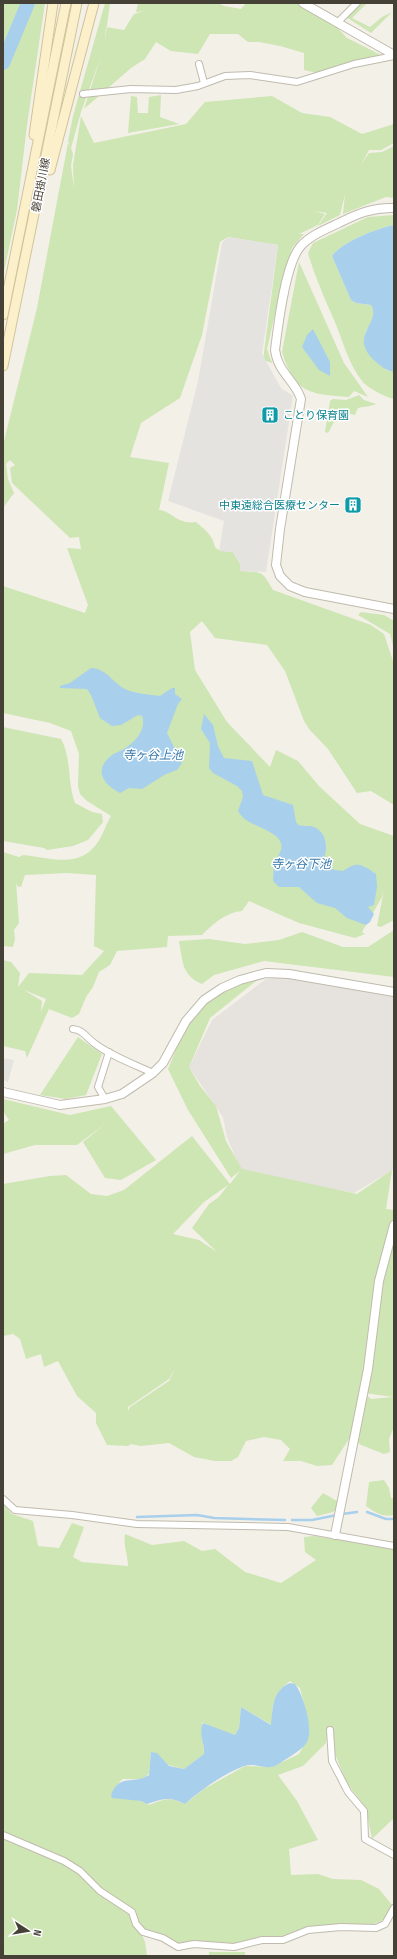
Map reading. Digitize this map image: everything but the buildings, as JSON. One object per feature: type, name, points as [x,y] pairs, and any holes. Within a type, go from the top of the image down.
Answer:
[{"type":"main road","points":[[24,209],[53,3]]},
{"type":"main road","name":"磐田掛川線","points":[[3,315],[66,3]]},
{"type":"main road","name":"磐田掛川線","points":[[3,366],[17,305],[77,3]]},
{"type":"main road","points":[[17,305],[30,262],[56,146],[94,3]]},
{"type":"street","points":[[303,3],[394,56]]},
{"type":"street","points":[[337,23],[357,3]]},
{"type":"street","points":[[82,94],[132,89],[176,90],[225,76],[244,75],[297,82],[354,64],[394,56]]},
{"type":"street","points":[[199,64],[204,83]]},
{"type":"street","points":[[394,208],[371,209],[355,215],[314,236],[300,247],[293,260],[288,278],[275,350],[276,360],[286,378],[298,391],[300,399],[280,529],[276,565],[280,576],[290,586],[305,592],[394,610]]},
{"type":"street","points":[[3,1092],[60,1105],[104,1099],[122,1094],[153,1073],[163,1063],[186,1021],[204,1000],[222,988],[240,980],[266,973],[289,974],[394,992]]},
{"type":"street","points":[[73,1029],[80,1030],[94,1043],[109,1052],[153,1073]]},
{"type":"street","points":[[104,1099],[98,1087],[109,1052]]},
{"type":"street","points":[[335,1535],[368,1369],[379,1281],[394,1225]]},
{"type":"street","points":[[3,1499],[15,1510],[72,1515],[137,1524],[288,1528],[394,1546]]},
{"type":"street","points":[[330,1730],[332,1760],[348,1792],[364,1811],[365,1839],[394,1855]]},
{"type":"street","points":[[3,1835],[64,1862],[80,1871],[100,1891],[132,1912],[136,1924],[143,1932],[163,1938],[178,1947],[194,1944],[234,1947],[262,1940],[283,1940],[308,1930],[341,1927],[376,1928],[385,1924],[394,1908]]},
{"type":"shaded area","points":[[228,237],[278,245],[262,354],[281,388],[293,396],[266,572],[240,571],[240,564],[233,552],[219,551],[224,521],[168,501],[198,381],[222,243]]},
{"type":"shaded area","points":[[282,977],[394,996],[394,1169],[354,1193],[242,1173],[227,1137],[223,1117],[189,1067],[212,1020],[266,979]]},
{"type":"shaded area","points":[[3,1058],[14,1060],[8,1082],[3,1080]]},
{"type":"green space","points":[[3,3],[28,3],[11,38],[29,3],[45,3],[27,125],[17,210],[3,276]]},
{"type":"green space","points":[[105,3],[110,3],[107,27],[124,30],[134,14],[144,11],[136,12],[138,3],[218,3],[224,6],[241,9],[246,3],[301,3],[330,20],[347,38],[381,55],[317,73],[304,70],[304,53],[280,46],[259,42],[248,42],[238,34],[210,34],[198,54],[171,51],[156,42],[145,59],[131,68],[84,109],[101,56],[81,112],[71,148],[73,154],[71,166],[74,188],[73,165],[81,116],[94,143],[186,124],[205,102],[272,96],[302,113],[330,117],[362,134],[394,124],[394,143],[381,150],[369,150],[361,165],[369,153],[382,152],[394,146],[394,198],[386,197],[343,214],[345,194],[340,215],[318,226],[327,213],[314,211],[325,214],[318,225],[299,234],[304,234],[292,248],[282,283],[267,349],[272,363],[263,360],[278,245],[228,237],[220,242],[202,335],[180,398],[141,423],[130,457],[169,463],[159,510],[164,511],[184,522],[196,522],[208,533],[217,549],[233,552],[240,564],[240,571],[258,572],[264,576],[273,590],[371,625],[384,634],[394,664],[394,805],[371,791],[357,793],[328,749],[309,729],[304,721],[285,671],[267,645],[215,638],[202,621],[190,632],[195,670],[227,722],[270,767],[276,750],[298,761],[319,786],[360,824],[394,836],[394,920],[381,927],[377,926],[384,890],[382,897],[362,932],[365,934],[355,938],[299,923],[249,901],[242,911],[225,916],[202,935],[168,936],[167,947],[117,951],[110,965],[99,972],[79,1014],[72,1018],[49,1009],[27,1058],[25,1051],[3,1046],[3,960],[11,962],[20,973],[18,987],[29,973],[82,975],[104,951],[94,946],[96,875],[67,873],[25,875],[21,887],[17,886],[16,882],[19,923],[14,930],[15,939],[13,947],[3,946],[3,852],[19,857],[23,855],[60,860],[78,858],[86,854],[96,845],[111,816],[87,801],[80,794],[78,786],[79,754],[71,731],[50,723],[3,713],[3,586],[85,613],[88,605],[67,548],[81,549],[79,537],[70,538],[12,483],[10,468],[15,465],[10,460],[6,464],[8,479],[14,493],[3,508],[3,445],[37,308],[68,143],[70,146],[68,141],[73,116]],"holes":[[[24,990],[46,999],[41,1012],[42,1001]]]},
{"type":"green space","points":[[359,3],[367,3],[352,18],[370,27],[382,17],[392,12],[371,33],[346,17]]},
{"type":"green space","points":[[161,95],[160,117],[179,124],[128,133],[131,96],[137,97],[138,113],[148,113],[149,97]]},
{"type":"green space","points":[[394,215],[394,225],[360,236],[344,245],[332,256],[351,300],[356,303],[371,305],[373,309],[371,323],[365,333],[386,370],[394,372],[394,399],[368,386],[357,374],[317,279],[308,253],[313,243],[368,217]]},
{"type":"green space","points":[[299,262],[344,363],[368,397],[354,391],[349,397],[314,393],[299,384],[292,376],[282,352]]},
{"type":"green space","points":[[359,395],[364,400],[376,404],[358,408],[355,415],[341,412],[342,419],[334,422],[328,433],[325,432],[330,401],[333,399],[346,400]]},
{"type":"green space","points":[[361,612],[384,615],[394,621],[394,650],[390,634],[358,615]]},
{"type":"green space","points":[[3,727],[61,739],[67,754],[71,787],[75,803],[92,812],[102,814],[103,822],[88,840],[73,846],[47,850],[44,848],[3,841]]},
{"type":"green space","points":[[394,930],[394,977],[264,961],[214,975],[202,984],[190,976],[184,967],[179,941],[209,939],[245,944],[279,940],[302,932],[343,947],[368,947]]},
{"type":"green space","points":[[266,973],[210,1018],[189,1067],[200,1086],[216,1106],[226,1141],[242,1169],[357,1194],[392,1170],[386,1209],[394,1210],[394,1397],[364,1393],[371,1399],[393,1397],[394,1399],[394,1427],[389,1439],[390,1452],[384,1454],[361,1445],[355,1439],[360,1422],[332,1465],[317,1466],[301,1461],[283,1461],[290,1449],[281,1440],[264,1437],[246,1441],[238,1457],[231,1461],[215,1461],[194,1457],[169,1443],[141,1446],[131,1444],[128,1446],[107,1445],[96,1423],[96,1413],[77,1396],[58,1361],[44,1367],[41,1354],[26,1359],[20,1339],[13,1334],[3,1336],[3,1184],[50,1176],[66,1175],[91,1194],[107,1196],[124,1190],[192,1136],[230,1184],[240,1171],[231,1178],[188,1110],[168,1069],[189,1018],[215,993]],"holes":[[[228,1185],[219,1197],[209,1204],[192,1228],[217,1252],[199,1240],[173,1234],[204,1202]],[[175,1369],[169,1381],[130,1407],[128,1411],[128,1407],[169,1379]]]},
{"type":"green space","points":[[78,1037],[102,1054],[86,1095],[66,1099],[40,1095]]},
{"type":"green space","points":[[3,1099],[70,1115],[111,1106],[156,1160],[121,1180],[105,1178],[83,1142],[106,1123],[77,1145],[35,1145],[3,1154],[3,1117],[4,1123],[9,1120],[3,1111]]},
{"type":"green space","points":[[384,1480],[389,1488],[391,1498],[394,1498],[394,1515],[390,1516],[383,1515],[366,1506],[369,1482]]},
{"type":"green space","points":[[323,1493],[337,1501],[338,1508],[333,1512],[317,1516],[311,1508]]},
{"type":"green space","points":[[3,1504],[12,1514],[33,1521],[38,1546],[59,1548],[72,1523],[84,1527],[73,1557],[82,1562],[128,1566],[125,1534],[152,1545],[184,1541],[202,1551],[215,1549],[245,1572],[281,1583],[316,1560],[305,1552],[304,1537],[314,1536],[394,1549],[394,1818],[372,1839],[366,1808],[347,1783],[335,1754],[332,1729],[328,1728],[326,1743],[303,1766],[278,1775],[297,1801],[318,1840],[289,1849],[291,1875],[318,1874],[333,1879],[361,1880],[379,1889],[392,1905],[392,1912],[381,1921],[371,1925],[308,1930],[283,1940],[234,1946],[178,1947],[139,1928],[145,1942],[147,1956],[3,1956]],"holes":[[[290,1681],[300,1688],[308,1719],[308,1738],[299,1754],[272,1767],[245,1766],[204,1789],[185,1804],[167,1799],[149,1805],[141,1801],[111,1795],[122,1779],[144,1779],[149,1773],[151,1752],[157,1754],[168,1765],[184,1769],[204,1754],[202,1722],[225,1733],[235,1735],[239,1728],[241,1707],[272,1725],[273,1705],[280,1690]]]},
{"type":"green space","points":[[209,1952],[245,1952],[245,1956],[209,1956]]},
{"type":"water","points":[[394,225],[394,372],[382,367],[367,352],[364,344],[364,337],[372,318],[373,312],[371,305],[356,303],[351,300],[332,256],[344,245],[360,236]]},
{"type":"water","points":[[313,329],[330,362],[330,376],[319,370],[302,347],[307,335]]},
{"type":"water","name":"寺ヶ谷上池","points":[[91,668],[101,670],[125,689],[133,692],[160,696],[172,688],[175,688],[175,694],[182,699],[178,704],[167,733],[182,763],[177,770],[166,774],[142,789],[129,788],[120,793],[106,782],[102,772],[102,767],[105,762],[112,755],[127,747],[135,740],[141,731],[143,721],[142,716],[138,715],[121,725],[112,726],[100,718],[87,689],[60,688],[60,686],[70,683]]},
{"type":"water","name":"寺ヶ谷下池","points":[[204,714],[213,725],[218,746],[224,758],[252,761],[263,795],[293,805],[296,822],[298,825],[311,826],[323,834],[326,843],[324,857],[326,864],[330,868],[343,871],[352,866],[360,865],[376,874],[377,887],[374,905],[368,907],[374,914],[370,922],[366,925],[347,918],[335,908],[317,903],[299,887],[279,887],[273,881],[274,861],[280,852],[281,845],[279,840],[268,831],[252,824],[243,817],[238,811],[243,797],[242,791],[237,786],[213,773],[209,768],[210,743],[201,729]]},
{"type":"water","points":[[290,1683],[295,1684],[298,1689],[307,1712],[309,1736],[307,1742],[299,1751],[272,1767],[248,1765],[236,1769],[213,1782],[185,1804],[180,1801],[170,1799],[147,1804],[141,1801],[112,1798],[111,1795],[114,1788],[118,1784],[127,1780],[143,1778],[149,1775],[151,1752],[157,1753],[169,1766],[184,1769],[204,1754],[201,1735],[203,1723],[235,1735],[239,1728],[241,1707],[271,1725],[274,1700],[280,1690]]},
{"type":"waterway","points":[[3,63],[28,3]]},
{"type":"waterway","points":[[342,1514],[357,1512]]},
{"type":"waterway","points":[[367,1512],[386,1519],[394,1519]]},
{"type":"waterway","points":[[137,1517],[197,1515],[214,1518],[285,1520]]},
{"type":"waterway","points":[[292,1520],[312,1520],[337,1515]]},
{"type":"place","name":"ことり保育園","points":[[270,415]]},
{"type":"place","name":"中東遠総合医療センター","points":[[353,505]]}]
